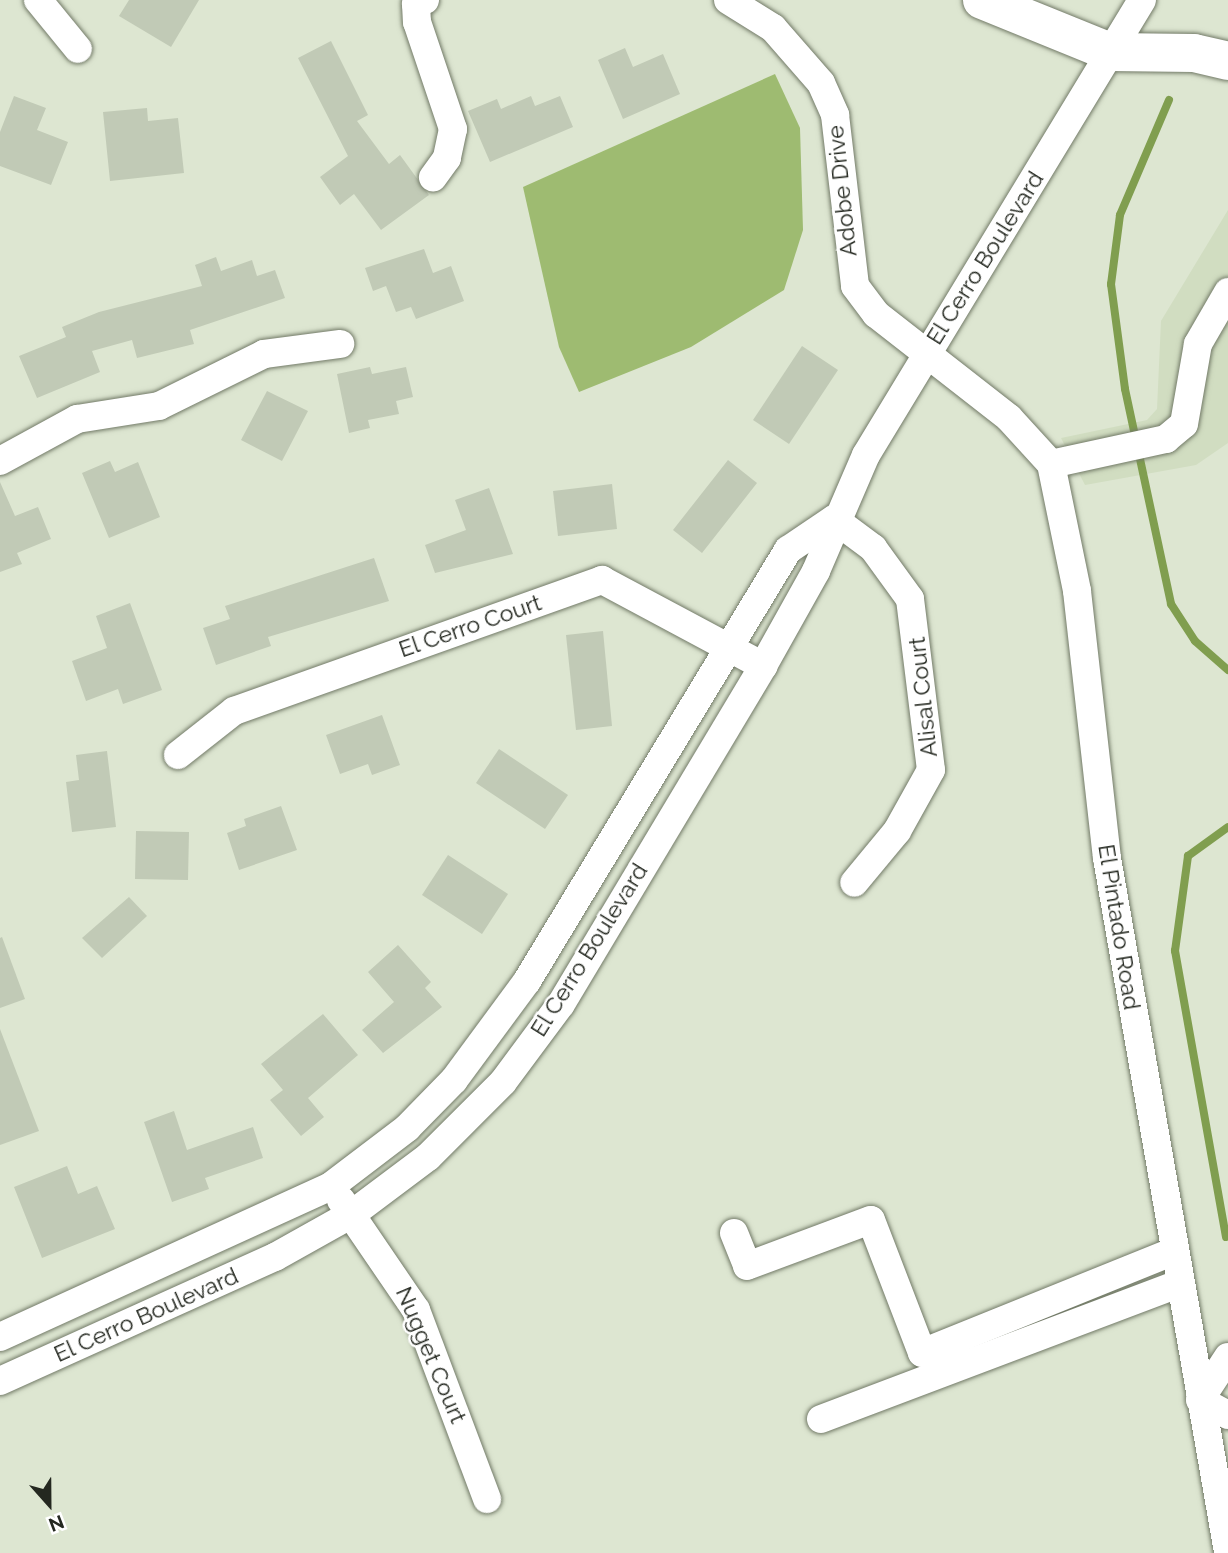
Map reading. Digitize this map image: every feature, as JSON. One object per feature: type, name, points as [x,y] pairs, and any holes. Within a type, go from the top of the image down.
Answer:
[{"type":"highway","points":[[982,0],[1110,52],[1194,52],[1228,61]]},
{"type":"street","points":[[38,0],[78,49]]},
{"type":"street","name":"Adobe Drive","points":[[728,0],[773,28],[821,83],[835,115],[855,286],[924,356]]},
{"type":"street","name":"El Cerro Boulevard","points":[[12,1375],[275,1257],[352,1214],[429,1157],[511,1071],[561,1004],[763,666],[816,571],[834,519],[924,356],[1142,0]]},
{"type":"street","points":[[420,2],[453,129],[447,158],[433,177]]},
{"type":"street","points":[[924,356],[1009,418],[1051,464],[1151,442],[1185,424],[1198,344],[1228,292]]},
{"type":"street","points":[[0,461],[77,419],[159,406],[264,354],[340,344]]},
{"type":"street","name":"El Pintado Road","points":[[1051,464],[1077,591],[1107,858],[1228,1552]]},
{"type":"street","name":"El Cerro Boulevard","points":[[3,1327],[331,1186],[407,1128],[494,1031],[726,646],[788,550],[834,519]]},
{"type":"street","name":"Alisal Court","points":[[834,519],[873,548],[910,599],[931,770],[897,831],[854,883]]},
{"type":"street","name":"El Cerro Court","points":[[178,755],[234,711],[602,580],[763,666]]},
{"type":"street","name":"Nugget Court","points":[[331,1186],[416,1310],[487,1499]]},
{"type":"street","points":[[734,1233],[747,1266],[871,1220],[922,1353],[1174,1251]]},
{"type":"street","points":[[821,1419],[1180,1283]]},
{"type":"street","points":[[3,1327],[12,1375]]},
{"type":"street","points":[[1228,1357],[1200,1400],[1228,1415]]},
{"type":"shaded area","points":[[1228,210],[1228,443],[1196,465],[1085,485],[1061,438],[1147,420],[1157,409],[1161,321]]},
{"type":"green space","points":[[775,74],[800,128],[803,230],[784,290],[691,347],[579,392],[559,347],[523,187]]},
{"type":"building","points":[[129,0],[199,0],[171,47],[119,16]]},
{"type":"building","points":[[331,41],[368,115],[357,121],[389,164],[400,155],[429,195],[381,230],[354,194],[340,205],[320,177],[348,156],[298,58]]},
{"type":"building","points":[[625,48],[633,67],[663,54],[680,94],[623,119],[598,60]]},
{"type":"building","points":[[14,96],[46,108],[37,130],[68,142],[51,185],[0,166],[0,132]]},
{"type":"building","points":[[531,96],[535,106],[560,96],[573,127],[490,162],[468,111],[497,99],[501,109]]},
{"type":"building","points":[[147,108],[148,121],[178,118],[184,173],[110,181],[103,112]]},
{"type":"building","points":[[424,249],[433,273],[451,266],[464,301],[416,319],[411,307],[396,312],[386,286],[373,291],[365,268]]},
{"type":"building","points":[[216,257],[221,271],[252,260],[257,276],[275,270],[285,298],[190,330],[194,344],[137,358],[132,340],[92,351],[100,372],[37,398],[19,356],[66,337],[62,327],[99,312],[202,286],[195,265]]},
{"type":"building","points":[[802,346],[838,370],[789,444],[753,420]]},
{"type":"building","points":[[370,367],[372,374],[406,367],[413,397],[396,401],[399,414],[368,420],[370,428],[349,433],[337,374]]},
{"type":"building","points":[[267,391],[308,411],[282,461],[241,440]]},
{"type":"building","points":[[728,460],[757,483],[702,553],[673,530]]},
{"type":"building","points":[[110,461],[115,472],[138,462],[160,517],[109,538],[82,473]]},
{"type":"building","points":[[0,482],[15,516],[38,507],[51,539],[17,553],[22,564],[0,572]]},
{"type":"building","points":[[612,484],[617,529],[558,536],[553,491]]},
{"type":"building","points":[[489,488],[513,554],[435,573],[425,545],[466,530],[455,500]]},
{"type":"building","points":[[374,558],[389,601],[268,637],[271,646],[216,665],[203,628],[230,619],[225,606]]},
{"type":"building","points":[[130,603],[162,690],[123,704],[118,689],[86,701],[72,661],[107,648],[96,616]]},
{"type":"building","points":[[603,631],[612,726],[576,730],[566,635]]},
{"type":"building","points":[[382,715],[400,765],[372,775],[368,764],[340,774],[326,735]]},
{"type":"building","points":[[499,749],[568,795],[545,829],[476,783]]},
{"type":"building","points":[[107,751],[116,827],[72,832],[66,782],[79,780],[76,755]]},
{"type":"building","points":[[281,806],[297,850],[239,870],[227,833],[246,826],[244,819]]},
{"type":"building","points":[[136,831],[189,832],[188,880],[135,879]]},
{"type":"building","points":[[448,855],[508,894],[482,934],[422,895]]},
{"type":"building","points":[[129,897],[147,916],[102,958],[82,938]]},
{"type":"building","points":[[2,937],[25,999],[0,1008],[0,938]]},
{"type":"building","points":[[398,945],[431,982],[425,988],[442,1007],[383,1053],[362,1030],[394,1002],[368,972]]},
{"type":"building","points":[[323,1014],[358,1055],[308,1098],[324,1117],[301,1136],[270,1100],[283,1090],[261,1064]]},
{"type":"building","points":[[0,1029],[39,1131],[0,1145]]},
{"type":"building","points":[[174,1111],[187,1150],[253,1127],[263,1158],[205,1178],[209,1189],[172,1202],[144,1122]]},
{"type":"building","points":[[67,1166],[78,1194],[97,1186],[115,1229],[42,1258],[14,1187]]},
{"type":"waterway","points":[[1169,100],[1120,215],[1111,284],[1125,389],[1171,604],[1195,641],[1228,670]]},
{"type":"waterway","points":[[1226,1237],[1175,951],[1188,856],[1228,827]]}]
